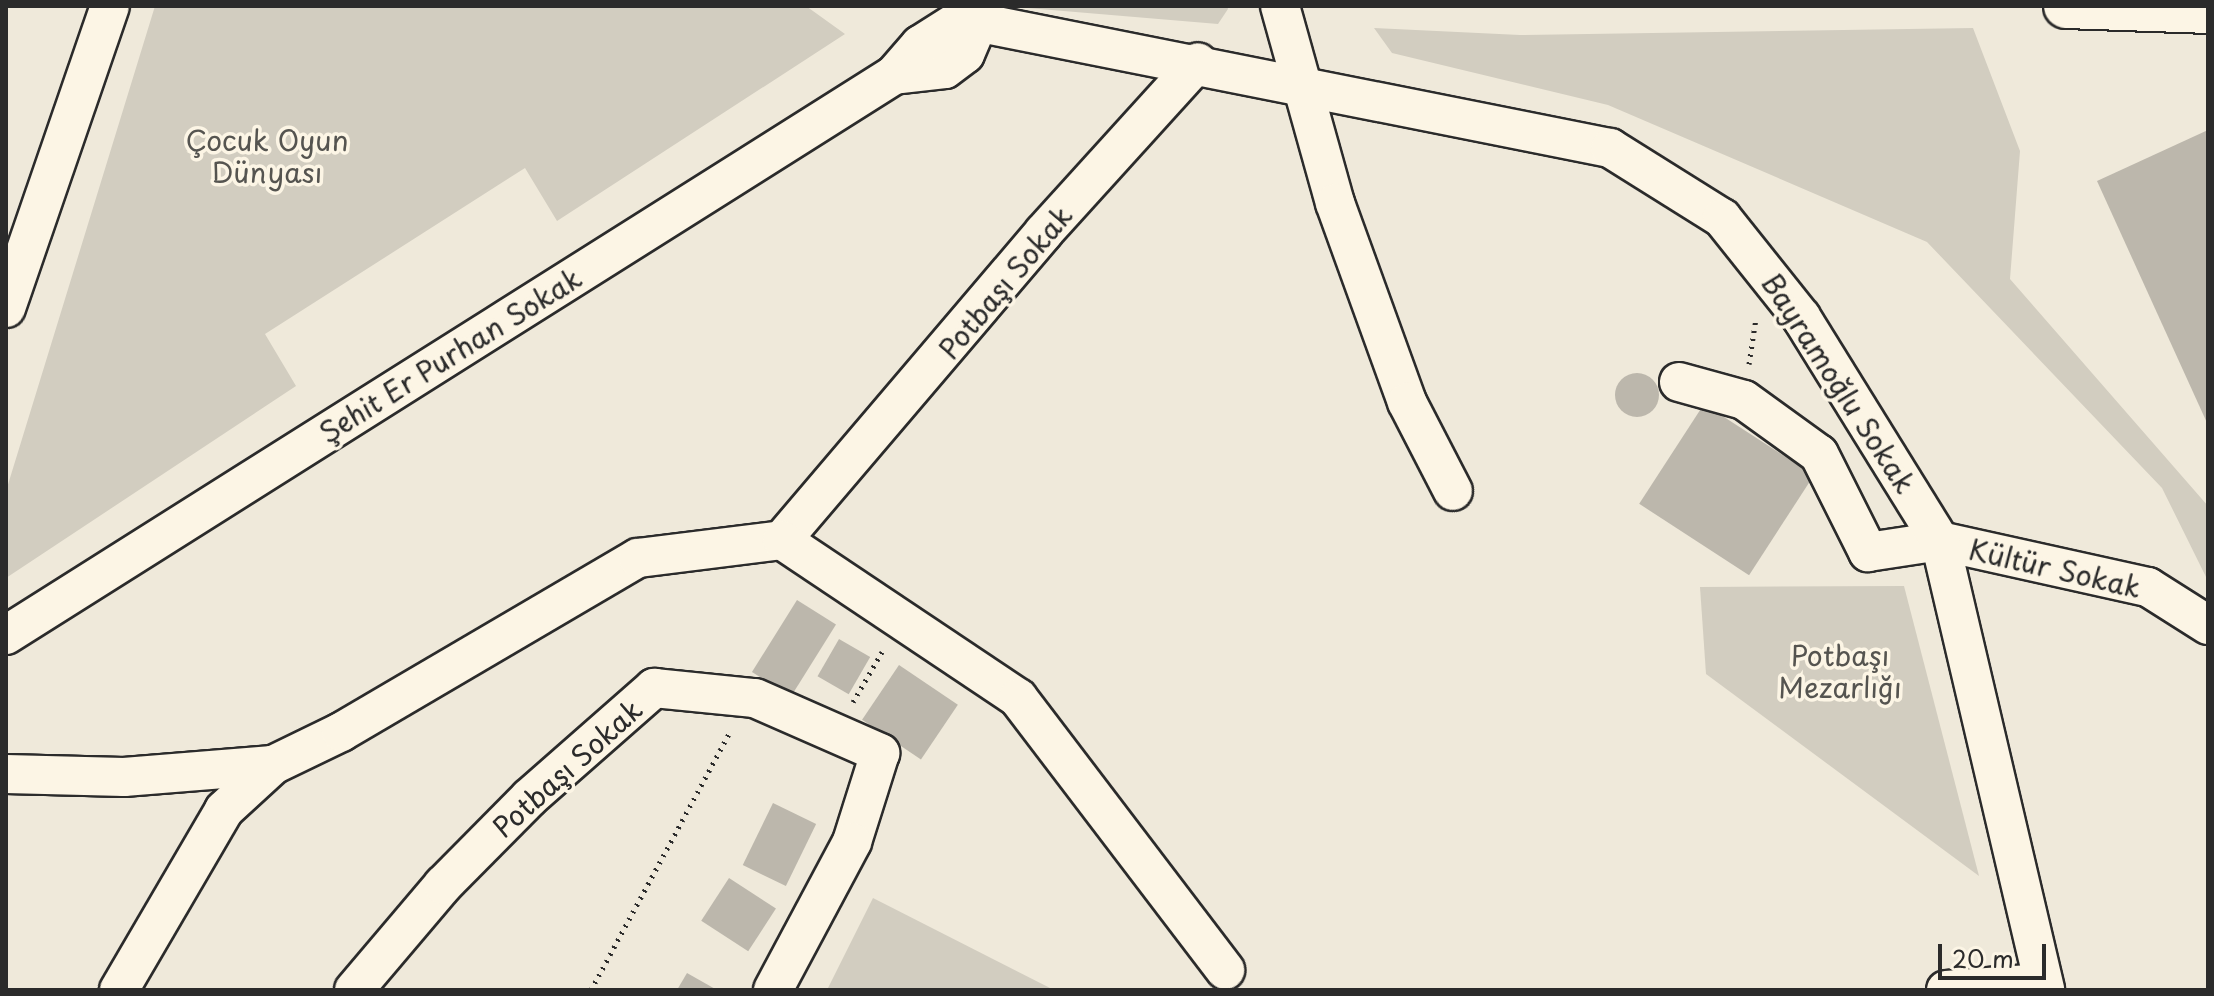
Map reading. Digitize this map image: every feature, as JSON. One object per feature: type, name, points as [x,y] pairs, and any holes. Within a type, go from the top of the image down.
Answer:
[{"type":"highway","points":[[2066,6],[2208,11]]},
{"type":"street","points":[[6,308],[110,6]]},
{"type":"street","points":[[1280,6],[1335,203],[1407,402],[1453,491]]},
{"type":"street","name":"Şehit Er Purhan Sokak","points":[[6,635],[894,75],[920,45],[967,16],[1198,62],[1302,90]]},
{"type":"street","name":"Potbaşı Sokak","points":[[782,540],[1044,232],[1198,62]]},
{"type":"street","name":"Bayramoğlu Sokak","points":[[1302,90],[1610,148],[1722,218],[1764,266],[1940,541],[2044,987]]},
{"type":"street","points":[[1679,382],[1744,400],[1819,454],[1868,552],[1940,541]]},
{"type":"street","points":[[119,990],[224,810],[273,765],[341,732],[638,558],[782,540],[1018,698],[1225,970]]},
{"type":"street","name":"Kültür Sokak","points":[[1940,541],[2148,587],[2208,625]]},
{"type":"street","name":"Potbaşı Sokak","points":[[354,990],[443,885],[518,809],[654,688],[749,697],[836,730],[880,753],[852,842],[773,990]]},
{"type":"street","points":[[6,774],[124,777],[273,765]]},
{"type":"street","points":[[1967,989],[2044,987]]},
{"type":"path","points":[[1744,400],[1764,266]]},
{"type":"path","points":[[836,730],[901,620]]},
{"type":"path","points":[[591,990],[749,697]]},
{"type":"green space","name":"Çocuk Oyun Dünyası","points":[[155,6],[806,6],[845,34],[557,221],[525,168],[265,334],[296,386],[6,578],[6,491]]},
{"type":"green space","points":[[1004,6],[1227,6],[1228,9],[1218,24]]},
{"type":"green space","points":[[1374,28],[1520,35],[1973,28],[2020,151],[2010,279],[2208,506],[2208,581],[2162,488],[1927,242],[1608,105],[1392,53]]},
{"type":"green space","name":"Potbaşı Mezarlığı","points":[[1904,586],[1979,876],[1706,674],[1700,587]]},
{"type":"green space","points":[[873,898],[1054,990],[827,990]]},
{"type":"building","points":[[2208,130],[2208,425],[2097,181]]},
{"type":"building","points":[[1637,373],[1653,379],[1659,395],[1653,411],[1637,417],[1621,411],[1615,395],[1621,379]]},
{"type":"building","points":[[1704,404],[1814,475],[1749,575],[1639,504]]},
{"type":"building","points":[[797,600],[836,624],[791,696],[752,672]]},
{"type":"building","points":[[839,639],[870,657],[849,694],[818,676]]},
{"type":"building","points":[[899,665],[958,705],[921,759],[862,720]]},
{"type":"building","points":[[773,803],[816,824],[786,886],[743,865]]},
{"type":"building","points":[[729,878],[776,908],[748,951],[701,921]]},
{"type":"building","points":[[687,973],[717,990],[677,990]]}]
